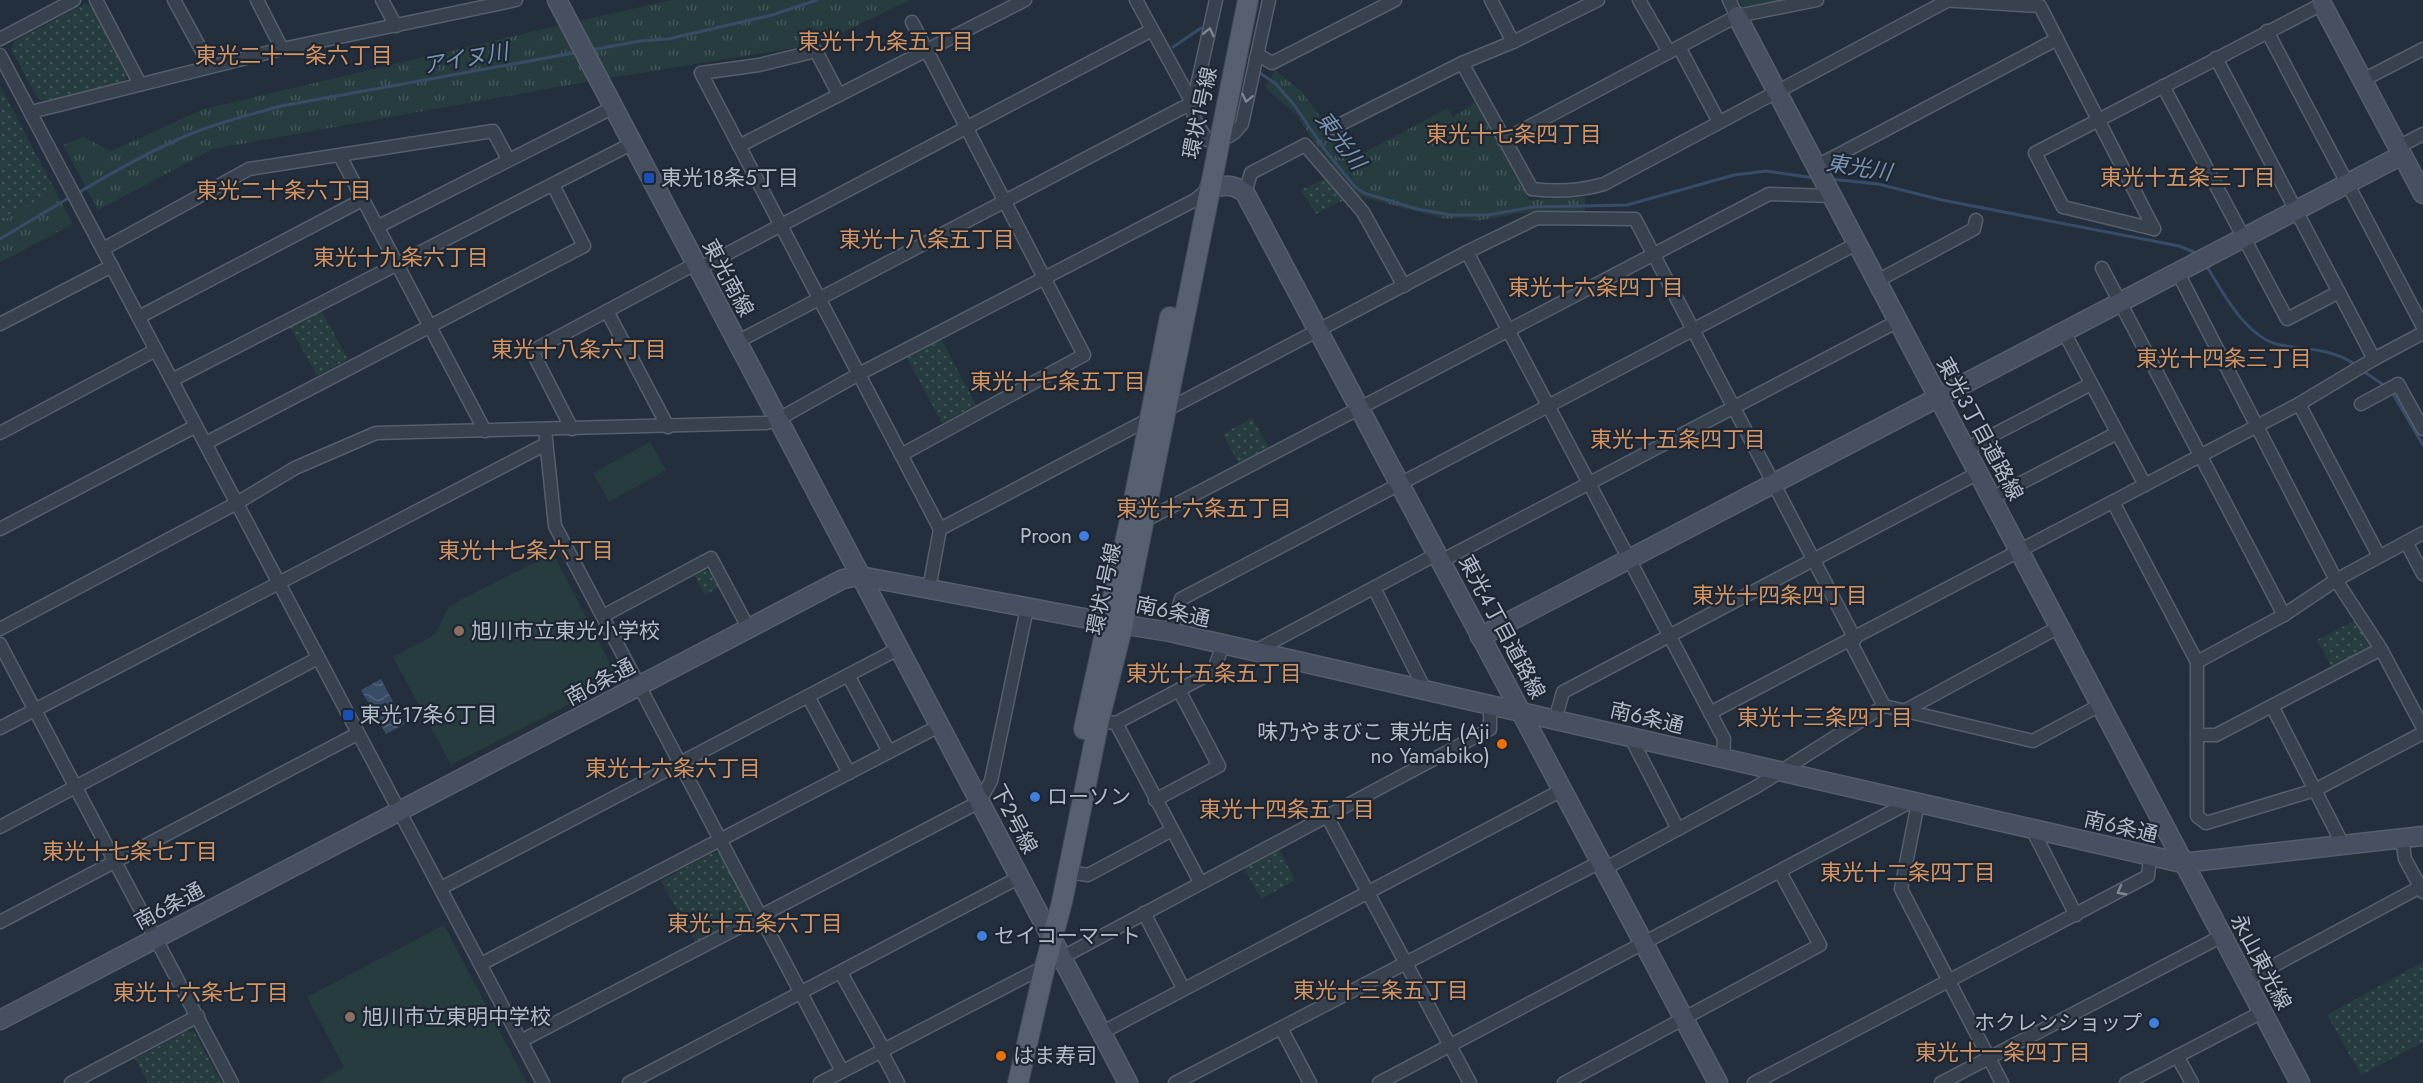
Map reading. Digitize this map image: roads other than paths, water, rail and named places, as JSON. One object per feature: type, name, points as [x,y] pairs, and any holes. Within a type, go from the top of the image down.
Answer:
[{"type":"main road","name":"環状1号線","points":[[1213,141],[1234,0]]},
{"type":"main road","name":"環状1号線","points":[[1052,940],[1069,872],[1100,720],[1115,623],[1213,141],[1248,0]]},
{"type":"main road","name":"環状1号線","points":[[1017,1082],[1053,962],[1052,893],[1100,720]]},
{"type":"street","points":[[0,39],[74,0]]},
{"type":"street","points":[[96,0],[140,84]]},
{"type":"street","points":[[174,0],[210,66]]},
{"type":"street","points":[[257,0],[282,49]]},
{"type":"street","points":[[382,0],[396,26]]},
{"type":"street","points":[[31,112],[282,49],[396,26],[467,5],[516,0]]},
{"type":"street","name":"東光南線","points":[[557,0],[860,576]]},
{"type":"street","points":[[740,146],[1025,0]]},
{"type":"street","points":[[1136,0],[1193,105]]},
{"type":"street","points":[[1216,0],[1193,105],[1195,120],[1213,141],[1234,133],[1242,124],[1269,0]]},
{"type":"street","points":[[1256,58],[1260,56],[1272,63],[1395,0]]},
{"type":"street","points":[[1491,0],[1513,42]]},
{"type":"street","points":[[1333,128],[1462,63],[1513,42],[1598,0]]},
{"type":"street","points":[[1639,0],[1674,50],[1719,122]]},
{"type":"street","points":[[1504,140],[1674,50],[1733,8],[1817,0]]},
{"type":"street","points":[[1941,0],[2040,6],[2099,118],[2154,229],[2063,207],[2035,153],[2099,118],[2322,4],[2423,194]]},
{"type":"street","points":[[1462,63],[1532,189],[1557,192],[1604,184],[1947,1]]},
{"type":"street","name":"東光3丁目道路線","points":[[1733,8],[2182,863]]},
{"type":"street","points":[[901,455],[1084,355],[1046,277],[912,22]]},
{"type":"street","points":[[572,429],[532,351],[780,225],[1152,30]]},
{"type":"street","points":[[2267,31],[2423,327]]},
{"type":"street","points":[[1136,522],[1769,194],[1824,180],[2057,39]]},
{"type":"street","points":[[2363,80],[2423,49]]},
{"type":"street","points":[[839,95],[816,51],[759,65],[701,73],[940,529],[929,590]]},
{"type":"street","points":[[0,55],[543,1083]]},
{"type":"street","points":[[2216,58],[2339,292],[2365,364]]},
{"type":"street","points":[[2163,86],[2287,320],[2339,292]]},
{"type":"street","points":[[737,342],[1182,108],[1193,105]]},
{"type":"street","points":[[376,227],[612,108]]},
{"type":"street","points":[[103,249],[249,169],[493,131],[508,159]]},
{"type":"street","points":[[1480,637],[2212,256],[2348,183],[2423,135]]},
{"type":"street","points":[[172,380],[631,144]]},
{"type":"street","points":[[0,629],[237,503],[295,468],[376,433],[668,427],[766,423],[777,420],[859,374],[1202,194],[1227,184],[1236,186],[1245,193],[1251,173],[1305,145],[1364,212],[1404,286]]},
{"type":"street","points":[[340,156],[485,431]]},
{"type":"street","points":[[206,443],[584,246],[553,185]]},
{"type":"street","name":"東光4丁目道路線","points":[[1245,193],[1320,330],[1480,637],[1718,1083]]},
{"type":"street","points":[[139,317],[362,200]]},
{"type":"street","points":[[940,529],[1467,252],[1537,218],[1635,219],[1815,560],[1884,706]]},
{"type":"street","points":[[1877,281],[1974,229],[1976,220]]},
{"type":"street","points":[[1170,632],[1181,599],[1857,243]]},
{"type":"street","points":[[1467,252],[1724,739],[1723,759]]},
{"type":"street","points":[[0,324],[112,266]]},
{"type":"street","points":[[2102,268],[2284,615]]},
{"type":"street","points":[[2183,271],[2257,426],[2337,580],[2381,649],[2423,728]]},
{"type":"street","points":[[607,311],[668,427]]},
{"type":"street","points":[[1252,653],[1374,588],[1589,483],[1898,321]]},
{"type":"street","points":[[2064,332],[2145,485]]},
{"type":"street","points":[[1710,713],[2299,404],[2365,364],[2423,333]]},
{"type":"street","points":[[0,433],[156,350]]},
{"type":"street","points":[[1966,449],[2091,384]]},
{"type":"street","points":[[2361,404],[2398,384],[2423,429]]},
{"type":"street","points":[[2299,404],[2379,556]]},
{"type":"street","points":[[0,529],[196,426]]},
{"type":"street","points":[[544,430],[555,526],[842,1071]]},
{"type":"street","points":[[1992,498],[2117,433]]},
{"type":"street","points":[[0,728],[546,444]]},
{"type":"street","points":[[1555,720],[1563,692],[1978,473]]},
{"type":"street","points":[[2112,502],[2197,662],[2197,816],[2206,823],[2315,790],[2423,733]]},
{"type":"street","points":[[2197,662],[2284,615],[2337,580],[2423,533]]},
{"type":"street","points":[[2406,542],[2423,574]]},
{"type":"street","points":[[603,616],[711,558],[749,628]]},
{"type":"street","name":"南6条通","points":[[0,1020],[843,579],[860,576],[1027,608],[1170,632],[1252,653],[2182,863],[2423,836]]},
{"type":"street","name":"下2号線","points":[[860,576],[1052,940]]},
{"type":"street","points":[[1374,588],[1426,692]]},
{"type":"street","points":[[521,1041],[979,802],[991,781],[1027,608]]},
{"type":"street","points":[[1906,710],[2059,627]]},
{"type":"street","points":[[0,644],[232,1083]]},
{"type":"street","points":[[1200,882],[1155,800],[1100,720],[1179,690],[1213,672],[1222,645]]},
{"type":"street","points":[[441,888],[898,649]]},
{"type":"street","points":[[2198,735],[2216,735],[2381,649]]},
{"type":"street","points":[[0,827],[318,658]]},
{"type":"street","points":[[848,675],[889,752]]},
{"type":"street","points":[[1155,800],[1220,766],[1179,690]]},
{"type":"street","points":[[808,696],[849,773]]},
{"type":"street","points":[[1175,1083],[1406,963],[1678,829],[1756,787],[1884,706],[2033,741],[2100,705]]},
{"type":"street","points":[[820,1083],[1053,962],[1490,729],[1490,706]]},
{"type":"street","points":[[2272,706],[2343,845]]},
{"type":"street","points":[[481,964],[939,726]]},
{"type":"street","points":[[0,922],[357,734]]},
{"type":"street","points":[[1631,738],[1678,829]]},
{"type":"street","points":[[1101,1033],[1562,790]]},
{"type":"street","points":[[1379,1083],[1914,803]]},
{"type":"street","points":[[1914,803],[1901,889],[2002,1083]]},
{"type":"street","points":[[1327,816],[1470,1083]]},
{"type":"street","points":[[2032,829],[2076,915]]},
{"type":"street","points":[[1069,872],[1088,875],[1172,830]]},
{"type":"street","points":[[2245,981],[2421,890],[2405,859],[2402,838]]},
{"type":"street","points":[[1754,1083],[2148,876],[2150,857]]},
{"type":"street","name":"永山東光線","points":[[2182,863],[2300,1083]]},
{"type":"street","points":[[1564,1083],[1820,945],[1780,872]]},
{"type":"street","points":[[629,1083],[1020,877]]},
{"type":"street","points":[[1144,913],[1183,988]]},
{"type":"street","points":[[1941,1083],[2222,936]]},
{"type":"street","points":[[1053,962],[1101,1033],[1128,1083]]},
{"type":"street","points":[[841,973],[898,1083]]},
{"type":"street","points":[[2126,1083],[2262,1012]]},
{"type":"street","points":[[70,1083],[198,1016]]},
{"type":"street","points":[[1281,1028],[1310,1083]]},
{"type":"street","points":[[2177,1056],[2192,1083]]},
{"type":"water","points":[[381,679],[405,724],[386,734],[361,690]]},
{"type":"waterway","name":"アイヌ川","points":[[591,50],[640,41],[668,39],[772,15],[817,0]]},
{"type":"waterway","name":"東光川","points":[[1173,47],[1201,28]]},
{"type":"waterway","name":"アイヌ川","points":[[78,193],[160,148],[199,130],[234,119],[281,106],[579,52]]},
{"type":"waterway","name":"東光川","points":[[1260,73],[1276,84],[1295,106],[1325,150],[1355,187],[1364,193],[1417,209],[1451,215],[1488,215],[1533,207],[1627,205],[1734,175],[1766,171],[1815,178]]},
{"type":"waterway","name":"東光川","points":[[1830,179],[1878,184],[1942,200],[2179,246],[2199,254]]},
{"type":"waterway","name":"アイヌ川","points":[[0,239],[72,196]]},
{"type":"waterway","name":"東光川","points":[[2206,265],[2227,300],[2256,333],[2280,345],[2338,355],[2356,365]]},
{"type":"waterway","name":"東光川","points":[[2363,371],[2385,386]]},
{"type":"waterway","name":"東光川","points":[[2392,392],[2423,445]]},
{"type":"place","name":"東光18条5丁目","points":[[649,178]]},
{"type":"place","name":"Proon","points":[[1084,536]]},
{"type":"place","name":"旭川市立東光小学校","points":[[459,631]]},
{"type":"place","name":"東光17条6丁目","points":[[348,715]]},
{"type":"place","name":"味乃やまびこ 東光店 (Aji no Yamabiko)","points":[[1502,744]]},
{"type":"place","name":"ローソン","points":[[1035,797]]},
{"type":"place","name":"セイコーマート","points":[[982,936]]},
{"type":"place","name":"旭川市立東明中学校","points":[[350,1017]]},
{"type":"place","name":"ホクレンショップ","points":[[2154,1023]]},
{"type":"place","name":"はま寿司","points":[[1001,1056]]},
{"type":"district","name":"東光十九条五丁目","points":[[886,41]]},
{"type":"district","name":"東光二十一条六丁目","points":[[294,55]]},
{"type":"district","name":"東光十七条四丁目","points":[[1514,134]]},
{"type":"district","name":"東光十五条三丁目","points":[[2188,177]]},
{"type":"district","name":"東光二十条六丁目","points":[[284,190]]},
{"type":"district","name":"東光十八条五丁目","points":[[927,239]]},
{"type":"district","name":"東光十九条六丁目","points":[[401,257]]},
{"type":"district","name":"東光十六条四丁目","points":[[1596,287]]},
{"type":"district","name":"東光十八条六丁目","points":[[579,349]]},
{"type":"district","name":"東光十四条三丁目","points":[[2224,358]]},
{"type":"district","name":"東光十七条五丁目","points":[[1058,381]]},
{"type":"district","name":"東光十五条四丁目","points":[[1678,439]]},
{"type":"district","name":"東光十六条五丁目","points":[[1204,508]]},
{"type":"district","name":"東光十七条六丁目","points":[[526,550]]},
{"type":"district","name":"東光十四条四丁目","points":[[1780,595]]},
{"type":"district","name":"東光十五条五丁目","points":[[1214,673]]},
{"type":"district","name":"東光十三条四丁目","points":[[1825,717]]},
{"type":"district","name":"東光十六条六丁目","points":[[673,768]]},
{"type":"district","name":"東光十四条五丁目","points":[[1287,809]]},
{"type":"district","name":"東光十七条七丁目","points":[[130,851]]},
{"type":"district","name":"東光十二条四丁目","points":[[1908,872]]},
{"type":"district","name":"東光十五条六丁目","points":[[755,923]]},
{"type":"district","name":"東光十三条五丁目","points":[[1381,990]]},
{"type":"district","name":"東光十六条七丁目","points":[[201,992]]},
{"type":"district","name":"東光十一条四丁目","points":[[2003,1052]]}]
